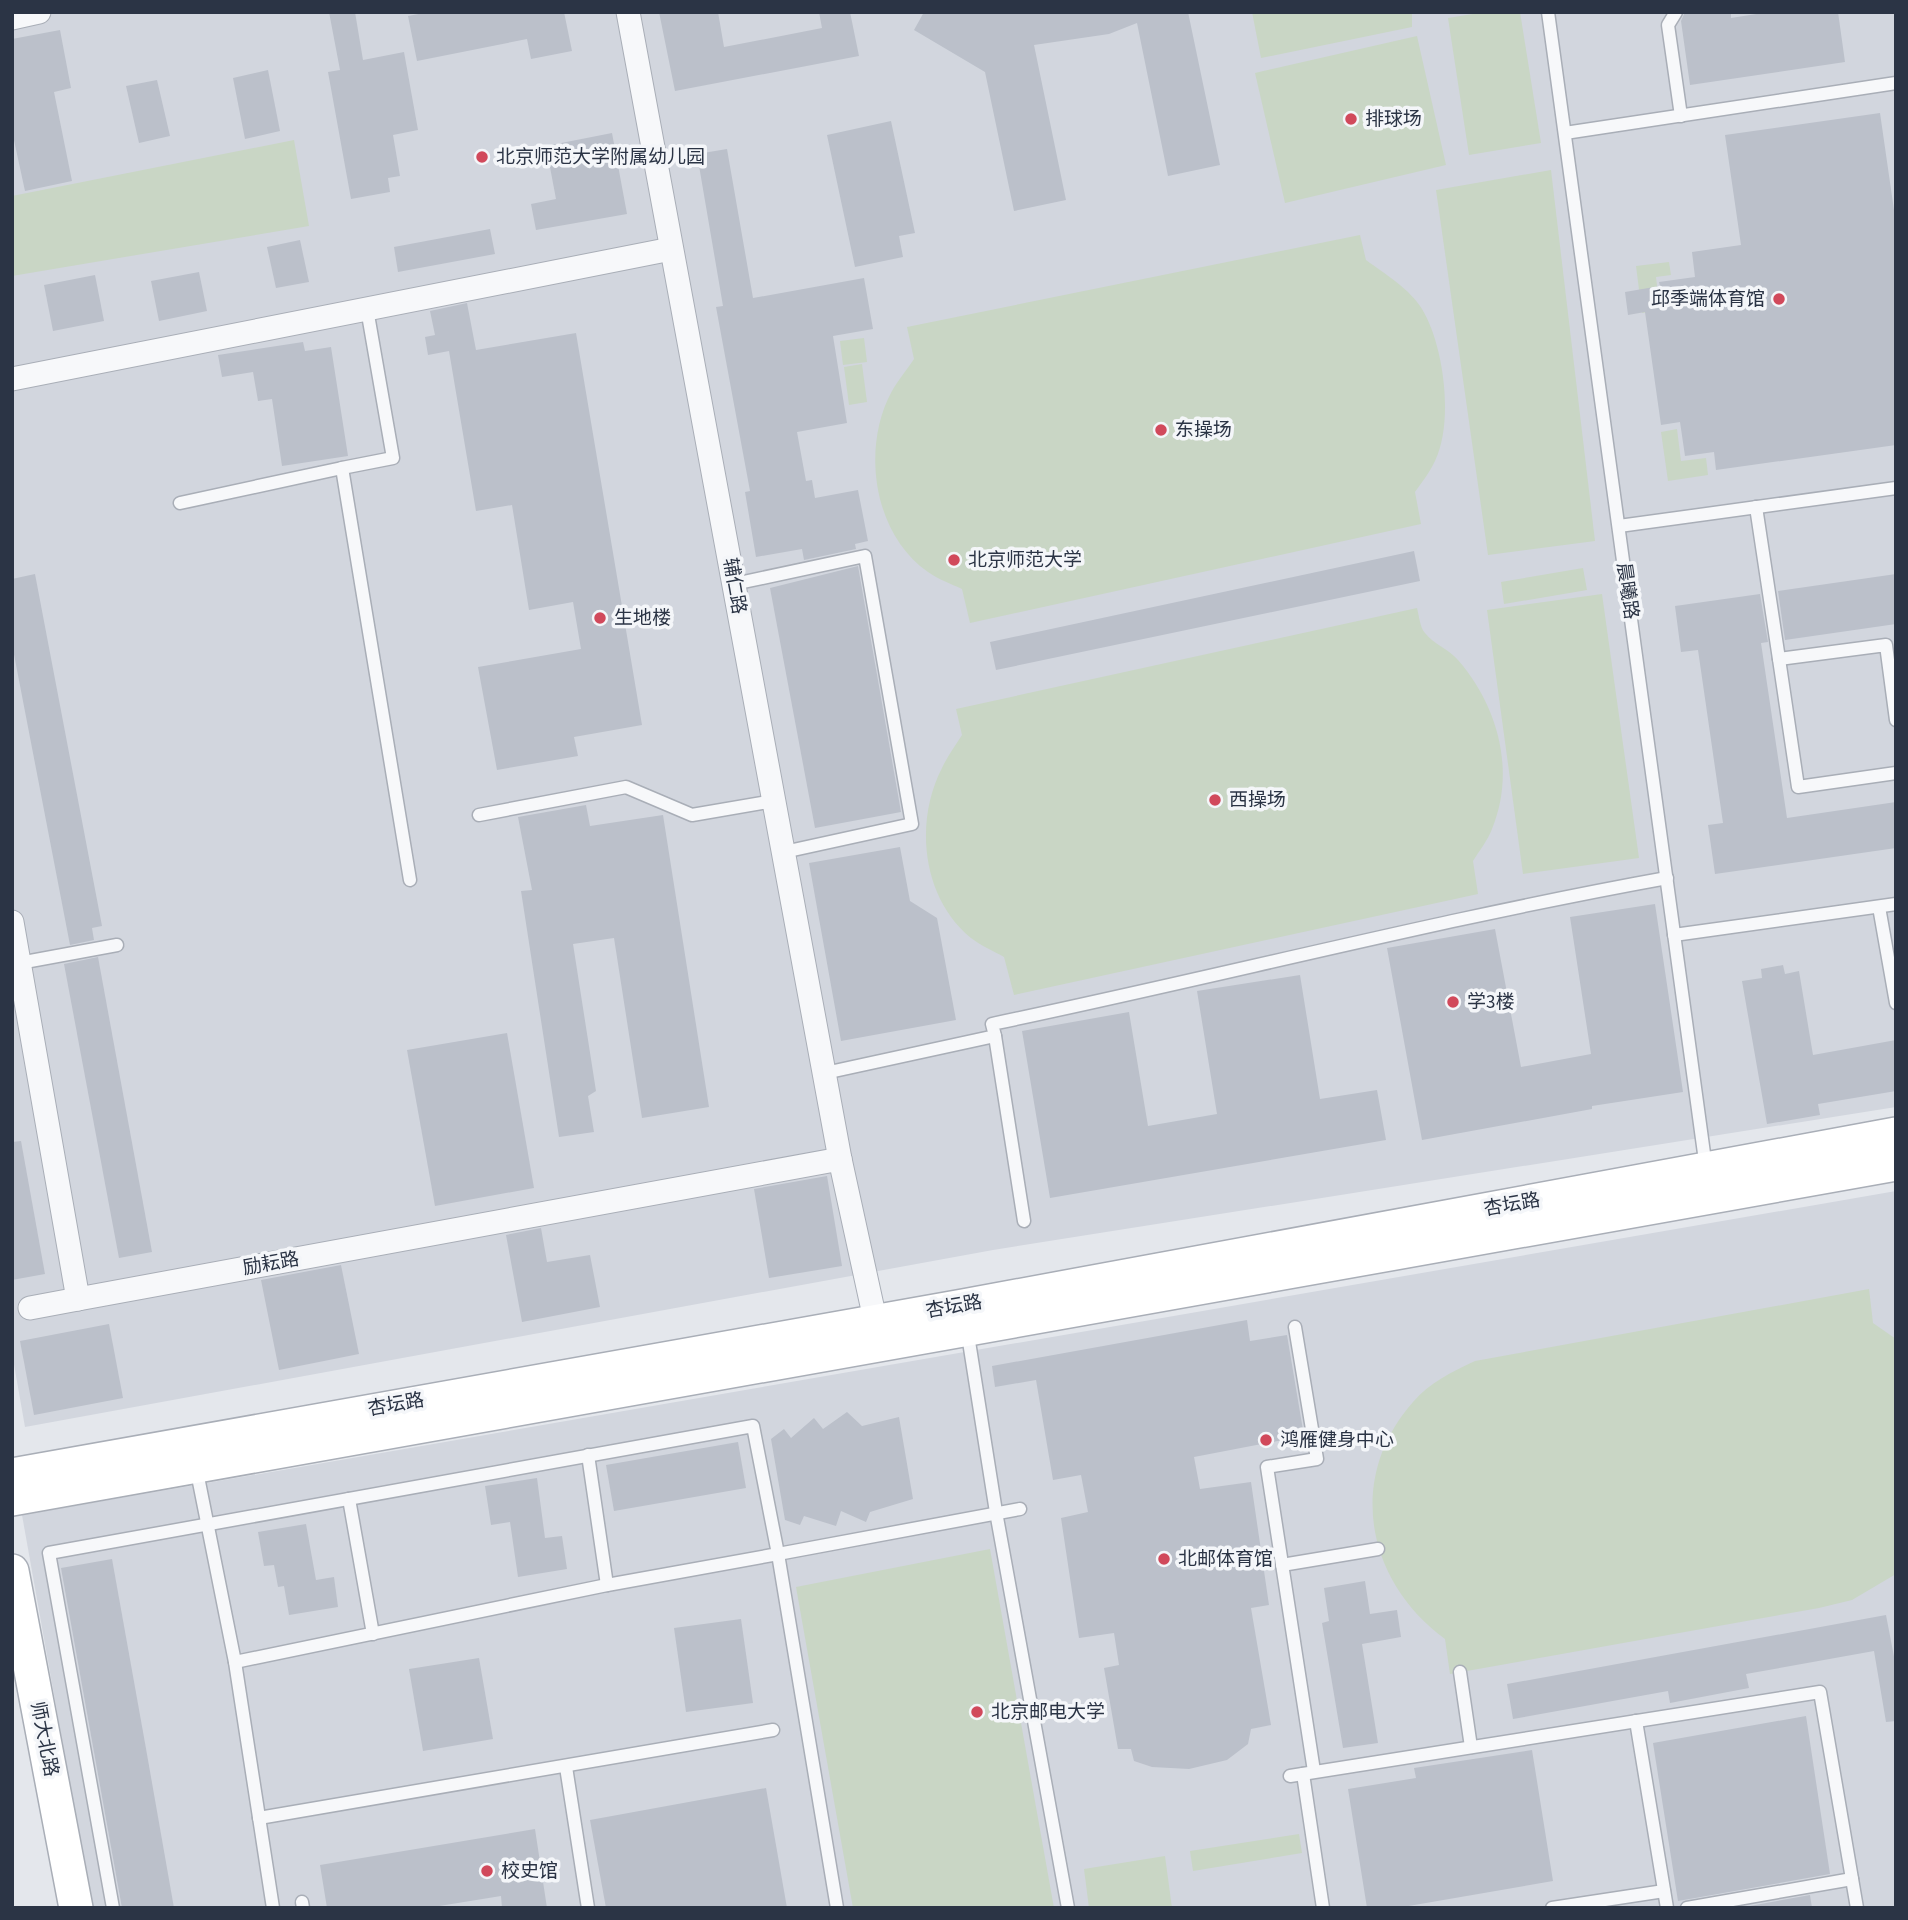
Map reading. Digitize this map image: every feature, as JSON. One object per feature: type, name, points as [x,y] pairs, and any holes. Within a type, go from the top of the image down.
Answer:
[{"type":"street","points":[[13,16],[39,12]]},
{"type":"street","name":"辅仁路","points":[[628,12],[840,1159],[878,1334]]},
{"type":"street","points":[[12,379],[671,249]]},
{"type":"street","points":[[12,922],[16,963],[78,1299]]},
{"type":"street","name":"杏坛路","points":[[12,1475],[194,1453],[878,1334],[1706,1169],[1896,1134]]},
{"type":"street","name":"励耘路","points":[[30,1308],[840,1159]]},
{"type":"street","name":"杏坛路","points":[[965,1318],[1896,1164]]},
{"type":"street","name":"杏坛路","points":[[12,1499],[194,1453]]},
{"type":"street","name":"师大北路","points":[[12,1571],[76,1908]]},
{"type":"lane","name":"晨曦路","points":[[1548,12],[1706,1169]]},
{"type":"lane","points":[[1676,12],[1668,25],[1681,116]]},
{"type":"lane","points":[[1565,133],[1896,83]]},
{"type":"lane","points":[[180,503],[393,458],[367,309]]},
{"type":"lane","points":[[342,468],[410,880]]},
{"type":"lane","points":[[1619,526],[1896,488]]},
{"type":"lane","points":[[1756,508],[1798,787],[1896,773]]},
{"type":"lane","points":[[734,584],[865,556],[912,824],[784,852]]},
{"type":"lane","points":[[1779,659],[1886,645],[1896,720]]},
{"type":"lane","points":[[479,815],[626,787],[692,815],[774,801]]},
{"type":"lane","points":[[1024,1222],[992,1024],[1177,986],[1468,918],[1667,878]]},
{"type":"lane","points":[[1674,935],[1896,905]]},
{"type":"lane","points":[[1879,907],[1896,1003]]},
{"type":"lane","points":[[16,963],[117,945]]},
{"type":"lane","points":[[825,1073],[995,1035]]},
{"type":"lane","points":[[965,1318],[996,1512],[1068,1908]]},
{"type":"lane","points":[[1295,1327],[1317,1459],[1267,1467],[1282,1565],[1302,1774],[1322,1908]]},
{"type":"lane","points":[[113,1908],[49,1553],[753,1426],[778,1554],[837,1908]]},
{"type":"lane","points":[[194,1453],[235,1662],[273,1908]]},
{"type":"lane","points":[[588,1455],[607,1585]]},
{"type":"lane","points":[[349,1499],[373,1634]]},
{"type":"lane","points":[[235,1662],[607,1585],[1020,1509]]},
{"type":"lane","points":[[1282,1565],[1378,1549]]},
{"type":"lane","points":[[1460,1672],[1471,1747]]},
{"type":"lane","points":[[1302,1774],[1820,1692],[1857,1908]]},
{"type":"lane","points":[[1636,1721],[1667,1908]]},
{"type":"lane","points":[[259,1818],[773,1730]]},
{"type":"lane","points":[[566,1767],[589,1908]]},
{"type":"lane","points":[[1687,1908],[1852,1879]]},
{"type":"lane","points":[[1552,1908],[1664,1891]]},
{"type":"shaded area","name":"北京师范大学","points":[[12,12],[1896,12],[1896,1107],[993,1250],[25,1427],[12,1353]]},
{"type":"shaded area","name":"北京邮电大学","points":[[1896,1191],[1896,1908],[92,1908],[22,1515]]},
{"type":"green space","points":[[1252,12],[1412,12],[1412,27],[1261,58]]},
{"type":"green space","points":[[1485,12],[1520,12],[1541,143],[1469,155],[1448,18]]},
{"type":"green space","name":"排球场","points":[[1417,36],[1446,165],[1285,203],[1255,73]]},
{"type":"green space","points":[[294,140],[309,226],[12,276],[12,196]]},
{"type":"green space","points":[[1551,170],[1595,541],[1488,555],[1436,190]]},
{"type":"green space","name":"东操场","points":[[1360,235],[1366,260],[1404,288],[1422,309],[1430,324],[1441,363],[1444,426],[1435,461],[1415,492],[1421,524],[970,623],[962,589],[928,572],[909,556],[895,536],[884,513],[875,463],[882,413],[892,391],[914,359],[907,327]]},
{"type":"green space","points":[[1669,262],[1671,275],[1656,277],[1660,311],[1642,313],[1636,266]]},
{"type":"green space","points":[[864,338],[867,362],[843,365],[840,341]]},
{"type":"green space","points":[[862,364],[867,402],[849,405],[844,367]]},
{"type":"green space","points":[[1677,429],[1681,461],[1706,458],[1708,475],[1668,481],[1661,432]]},
{"type":"green space","points":[[1583,568],[1587,590],[1504,604],[1501,582]]},
{"type":"green space","points":[[1602,594],[1639,858],[1523,874],[1487,610]]},
{"type":"green space","name":"西操场","points":[[1417,608],[1425,633],[1454,656],[1472,678],[1493,718],[1499,740],[1502,785],[1499,807],[1492,829],[1473,861],[1478,894],[1014,995],[1004,957],[971,938],[955,921],[942,902],[933,881],[928,858],[926,835],[933,789],[944,764],[962,735],[956,709]]},
{"type":"green space","points":[[1869,1289],[1873,1323],[1896,1339],[1896,1574],[1852,1600],[1819,1608],[1450,1674],[1445,1639],[1418,1615],[1397,1588],[1382,1559],[1374,1527],[1373,1495],[1379,1463],[1392,1432],[1420,1395],[1442,1378],[1475,1361]]},
{"type":"green space","points":[[990,1549],[1054,1908],[853,1908],[796,1587]]},
{"type":"green space","points":[[1299,1834],[1302,1853],[1193,1871],[1190,1851]]},
{"type":"green space","points":[[1165,1856],[1172,1908],[1089,1908],[1084,1869]]},
{"type":"building","points":[[329,12],[355,12],[363,60],[404,52],[418,130],[393,135],[400,176],[388,178],[390,192],[351,199],[328,72],[340,70]]},
{"type":"building","points":[[429,12],[564,12],[572,51],[531,59],[527,39],[417,61],[408,16]]},
{"type":"building","points":[[659,12],[718,12],[724,47],[822,28],[819,12],[850,12],[859,56],[675,91]]},
{"type":"building","points":[[924,12],[1188,12],[1220,165],[1168,176],[1137,23],[1109,34],[1034,45],[1066,200],[1014,211],[985,72],[914,30]]},
{"type":"building","points":[[1685,12],[1731,12],[1731,18],[1769,12],[1838,12],[1845,62],[1690,85],[1681,21]]},
{"type":"building","points":[[60,30],[71,88],[54,92],[72,181],[25,191],[12,131],[12,39]]},
{"type":"building","points":[[268,70],[280,131],[245,139],[233,78]]},
{"type":"building","points":[[157,80],[170,136],[139,143],[126,86]]},
{"type":"building","name":"邱季端体育馆","points":[[1880,113],[1896,224],[1896,445],[1716,470],[1714,452],[1685,456],[1680,422],[1661,425],[1645,312],[1628,315],[1625,292],[1660,286],[1659,282],[1695,277],[1692,252],[1741,245],[1725,135]]},
{"type":"building","points":[[891,121],[915,233],[899,236],[903,257],[855,267],[827,135]]},
{"type":"building","points":[[612,133],[627,214],[536,230],[531,204],[556,199],[546,146]]},
{"type":"building","points":[[727,149],[753,298],[864,278],[873,329],[833,336],[847,423],[797,432],[806,481],[812,480],[815,498],[858,490],[868,541],[855,544],[856,549],[804,560],[802,549],[756,557],[745,492],[750,491],[716,307],[723,306],[697,154]]},
{"type":"building","points":[[490,229],[495,254],[398,272],[394,247]]},
{"type":"building","points":[[300,240],[309,282],[276,288],[267,247]]},
{"type":"building","points":[[199,272],[207,311],[159,321],[151,281]]},
{"type":"building","points":[[95,275],[104,321],[53,331],[44,285]]},
{"type":"building","name":"生地楼","points":[[467,303],[476,350],[576,333],[642,725],[574,737],[578,756],[497,770],[478,667],[581,649],[573,602],[529,610],[512,505],[476,511],[449,351],[428,355],[425,337],[435,335],[430,311]]},
{"type":"building","points":[[303,342],[305,351],[331,347],[348,456],[282,466],[272,399],[258,401],[253,372],[222,377],[218,355]]},
{"type":"building","points":[[1414,551],[1420,581],[996,670],[990,642]]},
{"type":"building","points":[[858,566],[901,812],[815,828],[770,588]]},
{"type":"building","points":[[35,574],[102,926],[92,928],[94,940],[70,945],[12,644],[12,579]]},
{"type":"building","points":[[1896,574],[1896,624],[1785,640],[1778,591]]},
{"type":"building","points":[[1760,594],[1768,642],[1761,643],[1787,818],[1896,802],[1896,848],[1715,874],[1708,825],[1723,823],[1698,650],[1681,652],[1675,606]]},
{"type":"building","points":[[586,805],[590,826],[663,815],[709,1107],[642,1118],[614,938],[573,944],[596,1091],[588,1096],[594,1132],[559,1137],[521,891],[532,890],[518,817]]},
{"type":"building","points":[[900,847],[910,901],[937,918],[956,1020],[841,1041],[809,863]]},
{"type":"building","points":[[1655,904],[1683,1092],[1592,1106],[1592,1109],[1422,1140],[1387,948],[1495,929],[1521,1067],[1591,1054],[1570,917]]},
{"type":"building","points":[[98,957],[152,1252],[119,1258],[64,964]]},
{"type":"building","points":[[1783,965],[1785,974],[1799,971],[1813,1055],[1896,1040],[1896,1091],[1818,1104],[1820,1115],[1767,1124],[1742,981],[1762,978],[1761,969]]},
{"type":"building","points":[[1300,975],[1320,1099],[1377,1090],[1386,1140],[1050,1198],[1022,1031],[1129,1012],[1148,1126],[1217,1114],[1197,991]]},
{"type":"building","points":[[507,1033],[534,1188],[435,1206],[407,1050]]},
{"type":"building","points":[[21,1141],[45,1274],[12,1280],[12,1142]]},
{"type":"building","points":[[827,1176],[842,1266],[769,1278],[754,1189]]},
{"type":"building","points":[[541,1228],[547,1262],[590,1255],[600,1307],[522,1322],[506,1235]]},
{"type":"building","points":[[341,1265],[359,1354],[279,1370],[261,1280]]},
{"type":"building","name":"北邮体育馆","points":[[1247,1320],[1250,1341],[1287,1335],[1304,1436],[1194,1457],[1200,1489],[1251,1482],[1269,1605],[1251,1608],[1271,1725],[1251,1729],[1248,1744],[1227,1760],[1189,1769],[1152,1767],[1134,1761],[1131,1749],[1118,1749],[1104,1668],[1119,1665],[1114,1633],[1079,1638],[1061,1518],[1088,1512],[1081,1475],[1053,1480],[1036,1380],[995,1387],[992,1366]]},
{"type":"building","points":[[109,1324],[123,1398],[34,1415],[20,1341]]},
{"type":"building","points":[[847,1412],[862,1426],[899,1417],[913,1499],[870,1512],[866,1522],[841,1511],[836,1526],[804,1516],[800,1525],[785,1520],[771,1439],[784,1429],[791,1438],[814,1418],[823,1429]]},
{"type":"building","points":[[738,1442],[746,1488],[614,1511],[606,1465]]},
{"type":"building","points":[[537,1478],[545,1538],[562,1536],[567,1569],[518,1577],[510,1522],[491,1525],[485,1486]]},
{"type":"building","points":[[306,1524],[316,1580],[334,1577],[338,1607],[289,1615],[284,1586],[278,1587],[274,1565],[264,1566],[258,1532]]},
{"type":"building","points":[[112,1559],[174,1908],[122,1908],[61,1568]]},
{"type":"building","points":[[1365,1581],[1370,1614],[1397,1610],[1401,1637],[1362,1644],[1378,1743],[1343,1748],[1322,1623],[1329,1621],[1324,1588]]},
{"type":"building","points":[[1886,1615],[1896,1667],[1896,1721],[1886,1722],[1874,1651],[1746,1674],[1749,1688],[1670,1703],[1668,1691],[1513,1719],[1507,1684]]},
{"type":"building","points":[[741,1619],[753,1703],[686,1712],[674,1628]]},
{"type":"building","points":[[479,1658],[493,1739],[423,1751],[409,1669]]},
{"type":"building","points":[[1806,1716],[1830,1874],[1678,1901],[1653,1743]]},
{"type":"building","points":[[1532,1750],[1553,1881],[1397,1908],[1367,1908],[1348,1789],[1416,1778],[1414,1768]]},
{"type":"building","points":[[766,1788],[787,1908],[606,1908],[590,1820]]},
{"type":"building","points":[[535,1829],[547,1908],[502,1908],[501,1896],[427,1908],[327,1908],[320,1865]]},
{"type":"building","points":[[1810,1895],[1812,1908],[1739,1908]]},
{"type":"place","name":"排球场","points":[[1351,119]]},
{"type":"place","name":"北京师范大学附属幼儿园","points":[[482,157]]},
{"type":"place","name":"邱季端体育馆","points":[[1779,299]]},
{"type":"place","name":"东操场","points":[[1161,430]]},
{"type":"place","name":"北京师范大学","points":[[954,560]]},
{"type":"place","name":"生地楼","points":[[600,618]]},
{"type":"place","name":"西操场","points":[[1215,800]]},
{"type":"place","name":"学3楼","points":[[1453,1002]]},
{"type":"place","name":"鸿雁健身中心","points":[[1266,1440]]},
{"type":"place","name":"北邮体育馆","points":[[1164,1559]]},
{"type":"place","name":"北京邮电大学","points":[[977,1712]]},
{"type":"place","name":"校史馆","points":[[487,1871]]}]
